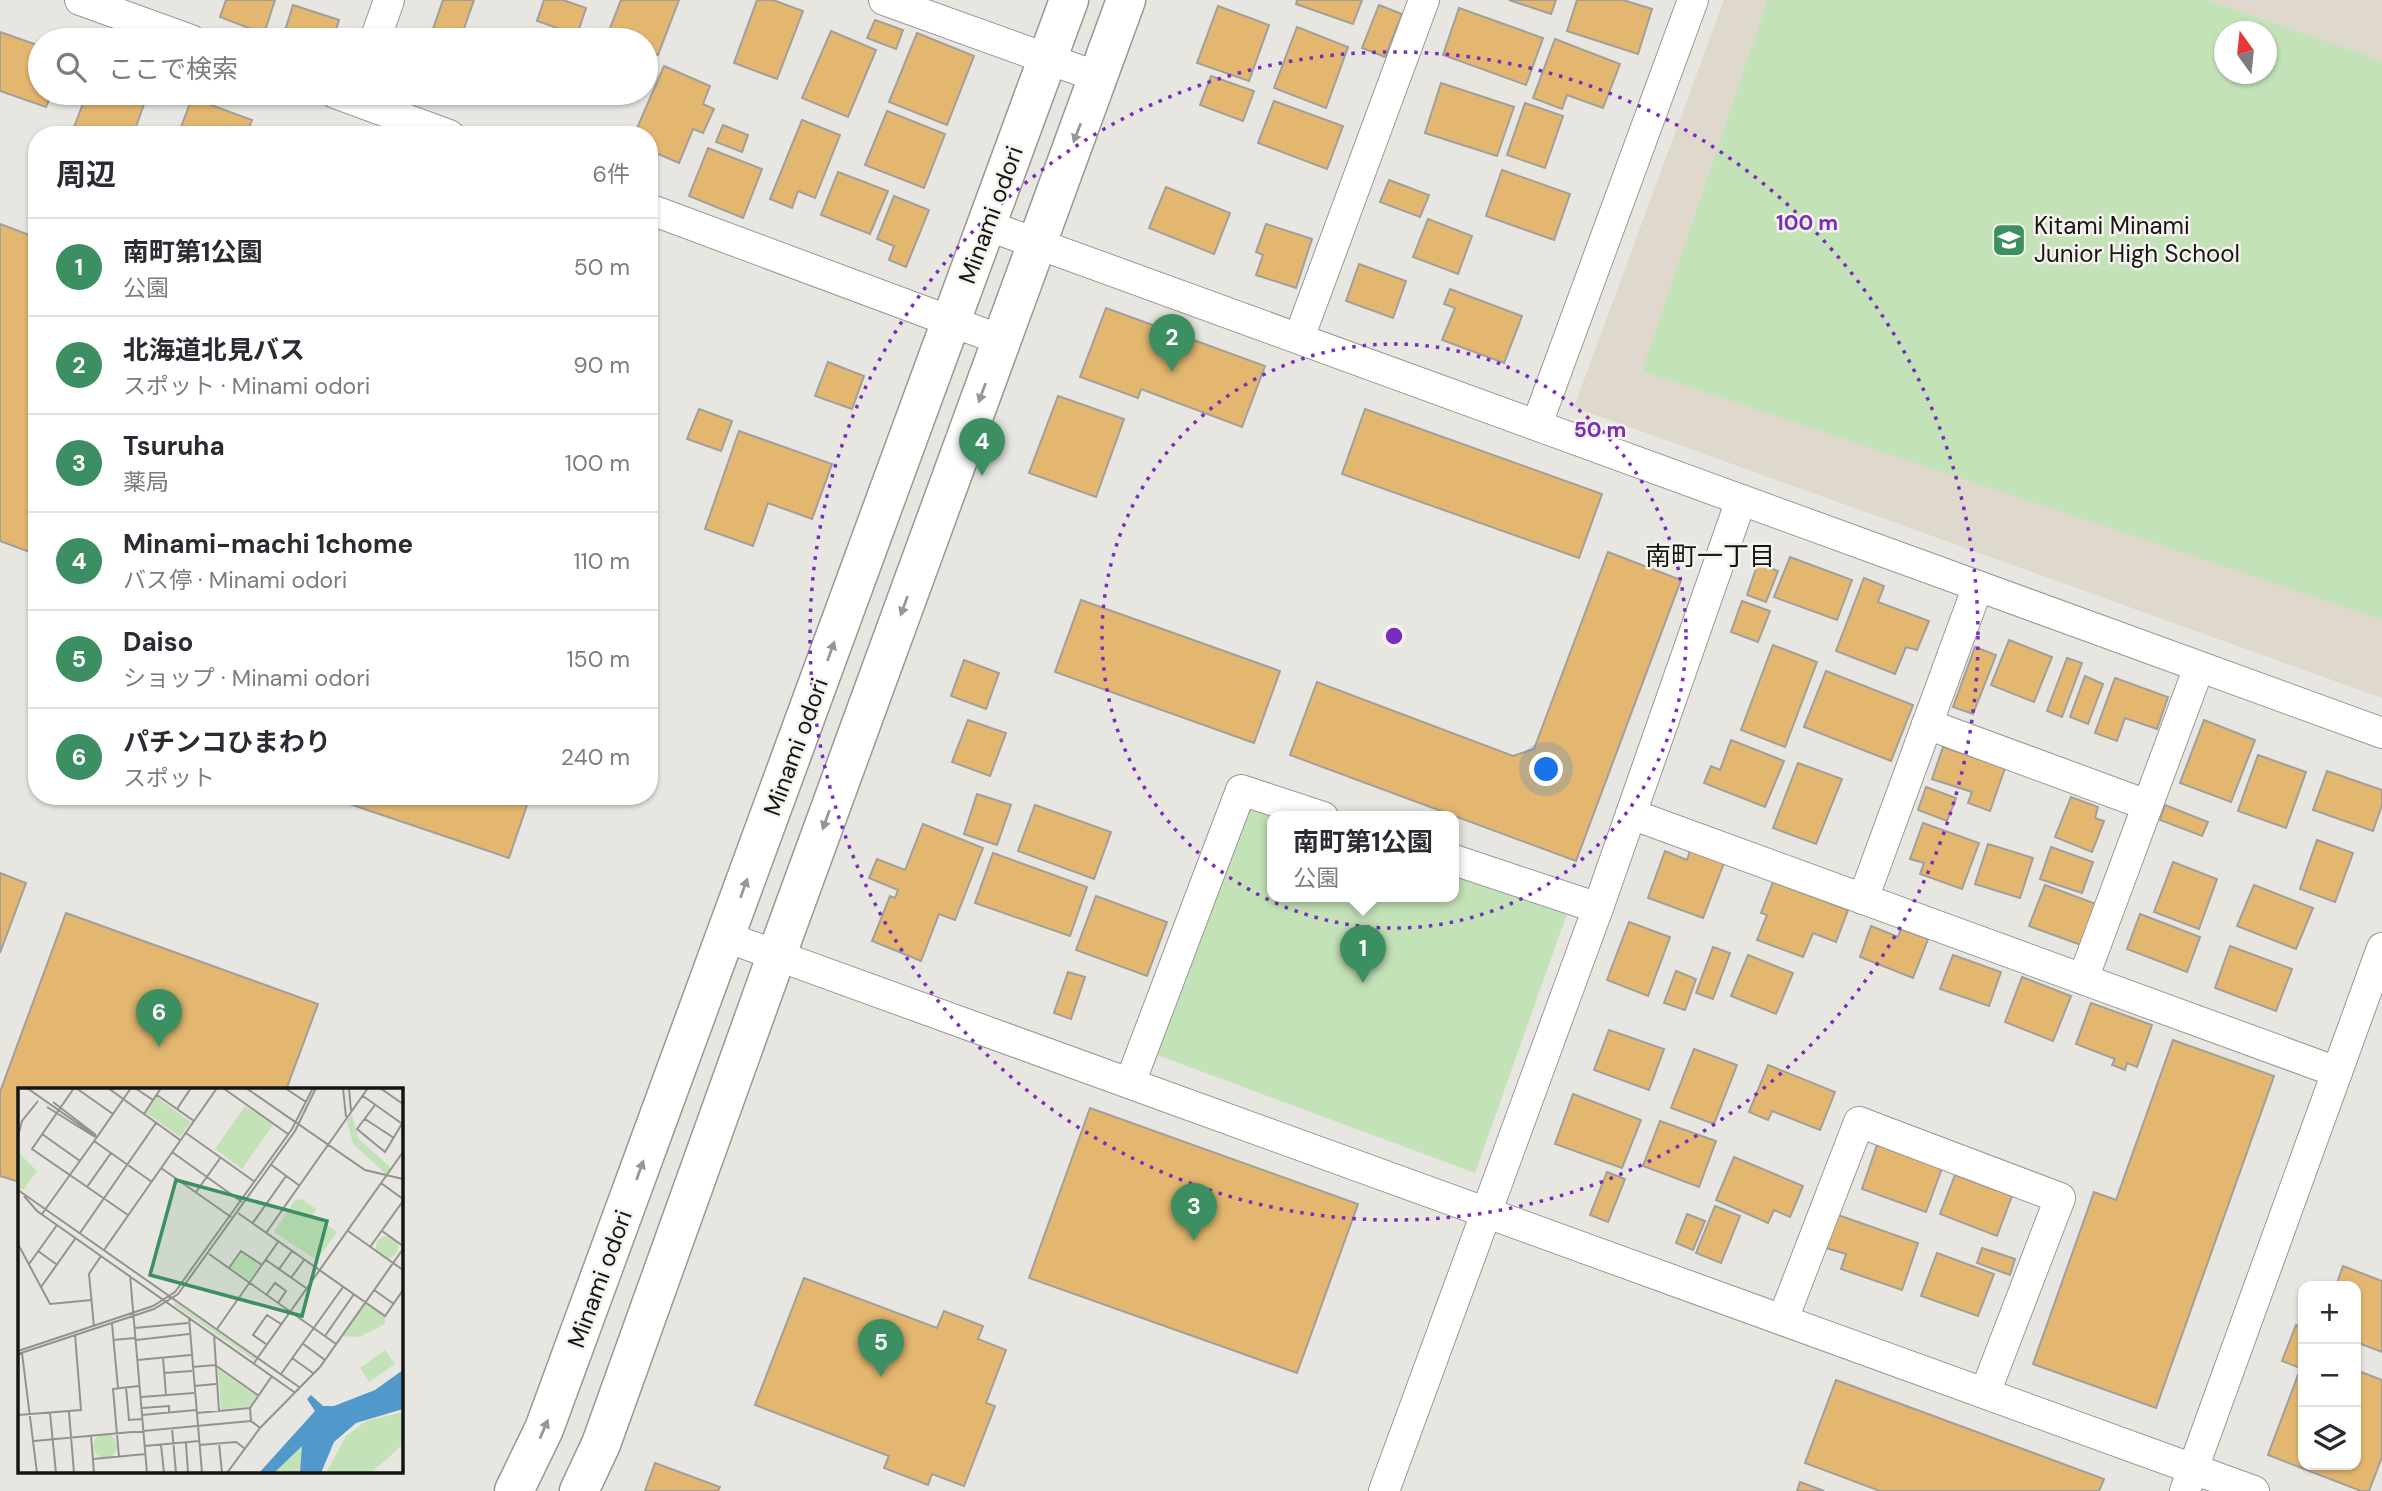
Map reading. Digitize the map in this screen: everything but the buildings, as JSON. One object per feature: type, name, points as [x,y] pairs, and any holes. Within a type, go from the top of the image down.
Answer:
[{"type":"street","points":[[80,0],[158,28]]},
{"type":"street","points":[[379,28],[389,0]]},
{"type":"street","points":[[884,0],[1098,77]]},
{"type":"street","name":"Minami odori","points":[[514,1491],[544,1429],[1069,0]]},
{"type":"street","points":[[579,1491],[601,1444],[1126,0]]},
{"type":"street","points":[[1299,338],[1424,0]]},
{"type":"street","points":[[1536,425],[1693,0]]},
{"type":"street","points":[[373,105],[426,126]]},
{"type":"street","points":[[658,212],[1001,340]]},
{"type":"street","points":[[986,225],[2382,733]]},
{"type":"street","points":[[1384,1491],[1598,908],[1741,500]]},
{"type":"street","points":[[1863,899],[1978,586]]},
{"type":"street","points":[[2082,979],[2199,667]]},
{"type":"street","points":[[1927,724],[2147,805]]},
{"type":"street","points":[[1130,1083],[1241,790],[1305,811]]},
{"type":"street","points":[[1631,814],[2337,1072]]},
{"type":"street","points":[[1459,862],[1598,908]]},
{"type":"street","points":[[726,937],[1985,1393],[2189,1480],[2254,1491]]},
{"type":"street","points":[[2189,1480],[2382,948]]},
{"type":"street","points":[[1783,1320],[1859,1122],[2060,1198],[1985,1393]]},
{"type":"shaded area","name":"Kitami Minami Junior High School","points":[[1724,0],[2382,0],[2382,698],[1574,407]]},
{"type":"green space","name":"Kitami Minami Junior High School","points":[[1768,0],[2207,0],[2267,21],[2214,21],[2214,84],[2277,84],[2277,24],[2382,61],[2382,620],[1642,371]]},
{"type":"green space","points":[[1252,804],[1273,811],[1267,811],[1267,902],[1459,902],[1459,874],[1568,911],[1475,1173],[1157,1055]]},
{"type":"place","name":"Kitami Minami Junior High School","points":[[2009,240]]},
{"type":"place","name":"北海道北見バス","points":[[1172,372]]},
{"type":"place","name":"Minami-machi 1chome","points":[[982,476]]},
{"type":"place","name":"南町第1公園","points":[[1363,983]]},
{"type":"place","name":"パチンコひまわり","points":[[159,1047]]},
{"type":"place","name":"Tsuruha","points":[[1194,1241]]},
{"type":"place","name":"Daiso","points":[[881,1377]]},
{"type":"district","name":"南町一丁目","points":[[1710,556]]}]
